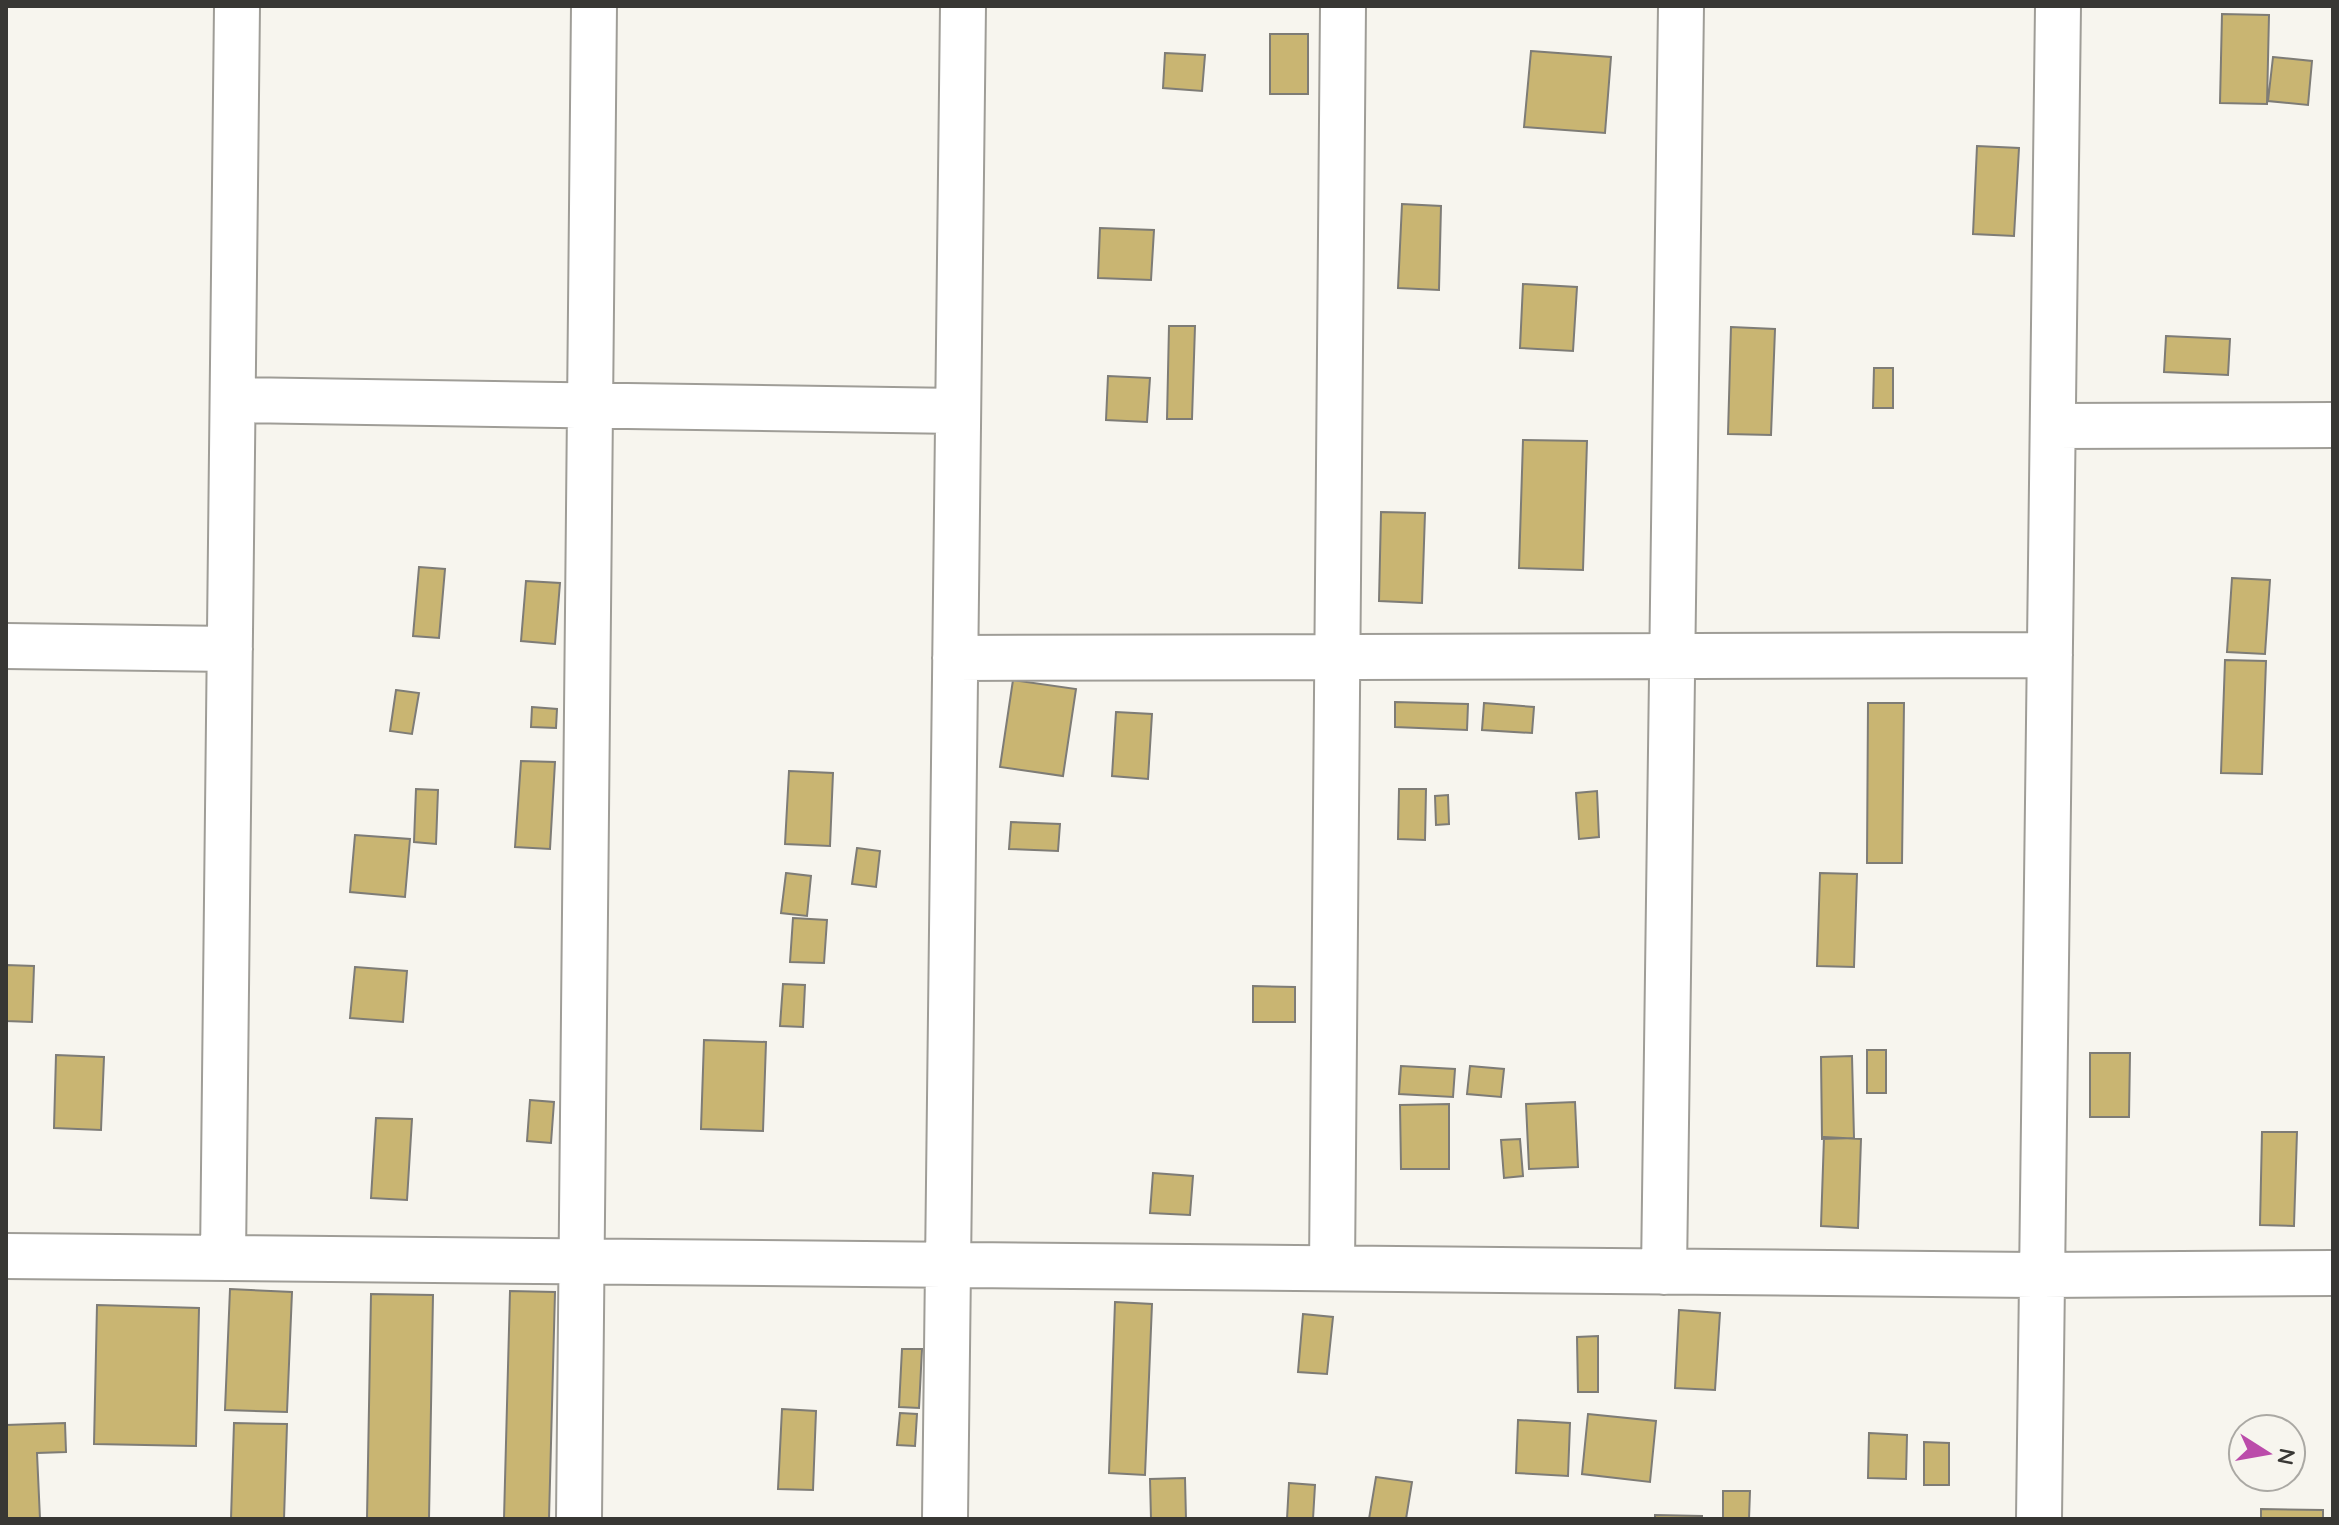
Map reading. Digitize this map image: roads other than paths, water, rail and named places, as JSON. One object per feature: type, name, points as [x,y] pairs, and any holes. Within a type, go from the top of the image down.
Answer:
[{"type":"street","points":[[223,1258],[237,6]]},
{"type":"street","points":[[579,1519],[594,6]]},
{"type":"street","points":[[945,1519],[963,6]]},
{"type":"street","points":[[1332,1268],[1343,6]]},
{"type":"street","points":[[1664,1272],[1681,6]]},
{"type":"street","points":[[2039,1519],[2058,6]]},
{"type":"street","points":[[233,400],[958,411]]},
{"type":"street","points":[[2053,426],[2333,425]]},
{"type":"street","points":[[6,646],[230,649]]},
{"type":"street","points":[[955,658],[2050,655]]},
{"type":"street","points":[[6,1256],[2042,1275],[2333,1273]]}]
